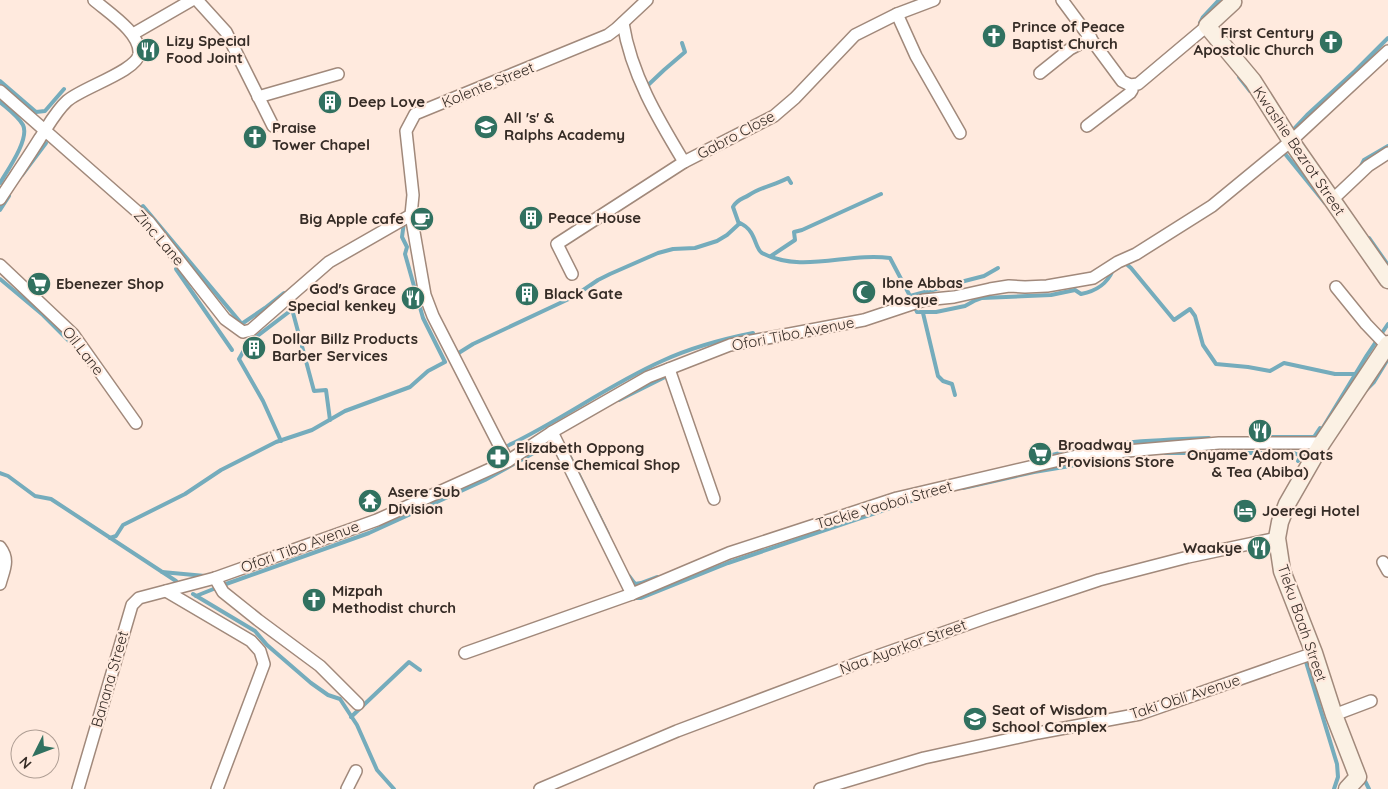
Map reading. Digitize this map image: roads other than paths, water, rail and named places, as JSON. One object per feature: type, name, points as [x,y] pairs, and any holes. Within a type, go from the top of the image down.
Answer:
[{"type":"street","points":[[0,199],[45,130],[67,101],[83,90],[131,66],[137,59],[139,53],[138,44],[133,34],[94,0]]},
{"type":"street","points":[[133,34],[192,0]]},
{"type":"street","points":[[197,0],[226,32],[273,126]]},
{"type":"street","name":"Kolente Street","points":[[508,460],[433,316],[425,295],[411,216],[413,195],[406,132],[415,114],[608,35],[647,0]]},
{"type":"street","name":"Gabro Close","points":[[572,274],[557,244],[684,162],[774,116],[795,98],[855,35],[897,14],[934,0]]},
{"type":"street","points":[[1062,0],[1122,81],[1130,85],[1138,84],[1207,26],[1233,1]]},
{"type":"street","points":[[897,14],[916,56],[960,133]]},
{"type":"street","points":[[623,23],[634,64],[648,98],[658,120],[684,162]]},
{"type":"street","name":"Kwashie Bezrot Street","points":[[1207,26],[1253,81],[1331,201],[1388,280]]},
{"type":"street","points":[[1040,73],[1070,49],[1091,38]]},
{"type":"street","name":"Ofori Tibo Avenue","points":[[166,592],[215,578],[377,520],[508,460],[552,432],[648,377],[730,345],[858,322],[932,298],[954,297],[990,288],[1009,286],[1034,287],[1093,278],[1118,262],[1136,254],[1212,206],[1291,141],[1388,50]]},
{"type":"street","points":[[258,97],[338,74]]},
{"type":"street","points":[[1088,126],[1130,93],[1132,90],[1130,85]]},
{"type":"street","name":"Zinc Lane","points":[[0,91],[149,222],[225,319],[243,332],[251,330],[329,262],[411,216]]},
{"type":"street","points":[[1331,201],[1368,166],[1388,153]]},
{"type":"street","name":"Oil Lane","points":[[0,265],[73,334],[136,424]]},
{"type":"street","points":[[1336,287],[1386,350]]},
{"type":"street","name":"Tieku Baah Street","points":[[1356,785],[1314,653],[1282,571],[1277,538],[1280,522],[1287,504],[1322,443],[1386,350]]},
{"type":"street","points":[[670,369],[714,499]]},
{"type":"street","points":[[552,432],[632,594]]},
{"type":"street","name":"Tackie Yaoboi Street","points":[[464,653],[632,594],[729,553],[897,498],[1080,455],[1219,443],[1322,443]]},
{"type":"street","name":"Naa Ayorkor Street","points":[[540,789],[686,728],[866,660],[998,614],[1104,579],[1188,557],[1277,538]]},
{"type":"street","points":[[0,547],[5,554],[6,564],[0,584]]},
{"type":"street","points":[[215,578],[223,592],[320,666],[358,704]]},
{"type":"street","points":[[166,592],[251,641],[260,651],[264,664],[217,789]]},
{"type":"street","name":"Banana Street","points":[[78,789],[132,605],[139,598],[146,595],[166,592]]},
{"type":"street","name":"Taki Obli Avenue","points":[[820,789],[924,758],[1038,733],[1140,714],[1314,653]]},
{"type":"street","points":[[1334,715],[1371,701]]},
{"type":"street","points":[[348,789],[356,771]]},
{"type":"waterway","points":[[1200,23],[1203,17],[1219,0]]},
{"type":"waterway","points":[[1292,131],[1388,38]]},
{"type":"waterway","points":[[646,87],[685,52],[682,43]]},
{"type":"waterway","points":[[1239,77],[1250,91]]},
{"type":"waterway","points":[[0,81],[36,112],[45,111],[64,89]]},
{"type":"waterway","points":[[0,102],[23,125],[24,131],[17,155],[0,183]]},
{"type":"waterway","points":[[22,175],[46,143]]},
{"type":"waterway","points":[[1361,166],[1364,160],[1388,146]]},
{"type":"waterway","points":[[1284,150],[1325,203]]},
{"type":"waterway","points":[[739,224],[733,207],[738,201],[758,190],[788,178],[791,183]]},
{"type":"waterway","points":[[771,256],[795,240],[794,232],[881,194]]},
{"type":"waterway","points":[[0,210],[9,196]]},
{"type":"waterway","points":[[143,206],[241,323],[284,293]]},
{"type":"waterway","points":[[110,538],[116,536],[123,525],[185,494],[221,470],[276,442],[312,430],[345,411],[410,387],[428,371],[445,362],[423,318],[405,254],[407,247],[402,237],[404,222]]},
{"type":"waterway","points":[[457,354],[473,344],[573,297],[610,274],[658,253],[673,249],[695,248],[717,241],[740,223],[749,230],[759,251],[777,259],[809,262],[874,257],[890,258],[917,312],[936,312],[965,306],[982,298],[1051,295],[1075,290],[1081,294],[1101,286],[1113,270]]},
{"type":"waterway","points":[[1369,238],[1388,265]]},
{"type":"waterway","points":[[1124,262],[1174,320],[1190,309],[1195,316],[1203,345],[1216,364],[1270,371],[1284,363],[1335,374],[1355,374]]},
{"type":"waterway","points":[[949,285],[984,276],[998,268]]},
{"type":"waterway","points":[[176,269],[232,350]]},
{"type":"waterway","points":[[0,279],[43,315],[72,344]]},
{"type":"waterway","points":[[910,296],[940,288]]},
{"type":"waterway","points":[[281,441],[263,401],[239,359],[248,343],[298,305]]},
{"type":"waterway","points":[[292,309],[314,391],[326,390],[330,420]]},
{"type":"waterway","points":[[923,313],[938,376],[943,381],[952,384],[955,395]]},
{"type":"waterway","points":[[1314,437],[1320,428],[1322,429],[1388,324]]},
{"type":"waterway","points":[[502,445],[505,447],[525,437],[622,381],[662,361],[707,344],[753,333]]},
{"type":"waterway","points":[[1365,391],[1374,382],[1388,359]]},
{"type":"waterway","points":[[619,400],[669,375]]},
{"type":"waterway","points":[[1266,437],[1314,437]]},
{"type":"waterway","points":[[1044,457],[1105,445],[1209,438]]},
{"type":"waterway","points":[[196,596],[369,533],[485,480],[548,445],[556,449]]},
{"type":"waterway","points":[[1298,461],[1308,445]]},
{"type":"waterway","points":[[1165,453],[1294,453],[1301,456]]},
{"type":"waterway","points":[[569,455],[608,534]]},
{"type":"waterway","points":[[963,488],[1034,472],[1130,456]]},
{"type":"waterway","points":[[0,473],[8,476],[35,496],[51,499],[176,581]]},
{"type":"waterway","points":[[634,598],[641,598],[728,563],[920,498]]},
{"type":"waterway","points":[[162,572],[205,576]]},
{"type":"waterway","points":[[629,576],[635,584],[657,577]]},
{"type":"waterway","points":[[193,594],[255,631],[267,645],[311,683],[328,695],[340,699],[357,725],[377,770],[394,789]]},
{"type":"waterway","points":[[351,717],[409,662],[420,670]]},
{"type":"waterway","points":[[1306,662],[1337,764],[1338,777],[1334,789]]},
{"type":"waterway","points":[[1363,777],[1369,789]]},
{"type":"place","name":"Prince of Peace Baptist Church","points":[[994,36]]},
{"type":"place","name":"First Century Apostolic Church","points":[[1331,42]]},
{"type":"place","name":"Lizy Special Food Joint","points":[[148,50]]},
{"type":"place","name":"Deep Love","points":[[330,102]]},
{"type":"place","name":"All 's' & Ralphs Academy","points":[[486,127]]},
{"type":"place","name":"Praise Tower Chapel","points":[[255,137]]},
{"type":"place","name":"Peace House","points":[[531,218]]},
{"type":"place","name":"Big Apple cafe","points":[[422,219]]},
{"type":"place","name":"Ebenezer Shop","points":[[39,284]]},
{"type":"place","name":"Ibne Abbas Mosque","points":[[864,292]]},
{"type":"place","name":"Black Gate","points":[[527,294]]},
{"type":"place","name":"God's Grace Special kenkey","points":[[413,298]]},
{"type":"place","name":"Dollar Billz Products Barber Services","points":[[254,348]]},
{"type":"place","name":"Onyame Adom Oats & Tea (Abiba)","points":[[1260,431]]},
{"type":"place","name":"Broadway Provisions Store","points":[[1040,454]]},
{"type":"place","name":"Elizabeth Oppong License Chemical Shop","points":[[498,457]]},
{"type":"place","name":"Asere Sub Division","points":[[370,501]]},
{"type":"place","name":"Joeregi Hotel","points":[[1245,511]]},
{"type":"place","name":"Waakye","points":[[1259,548]]},
{"type":"place","name":"Mizpah Methodist church","points":[[314,600]]},
{"type":"place","name":"Seat of Wisdom School Complex","points":[[975,719]]}]
